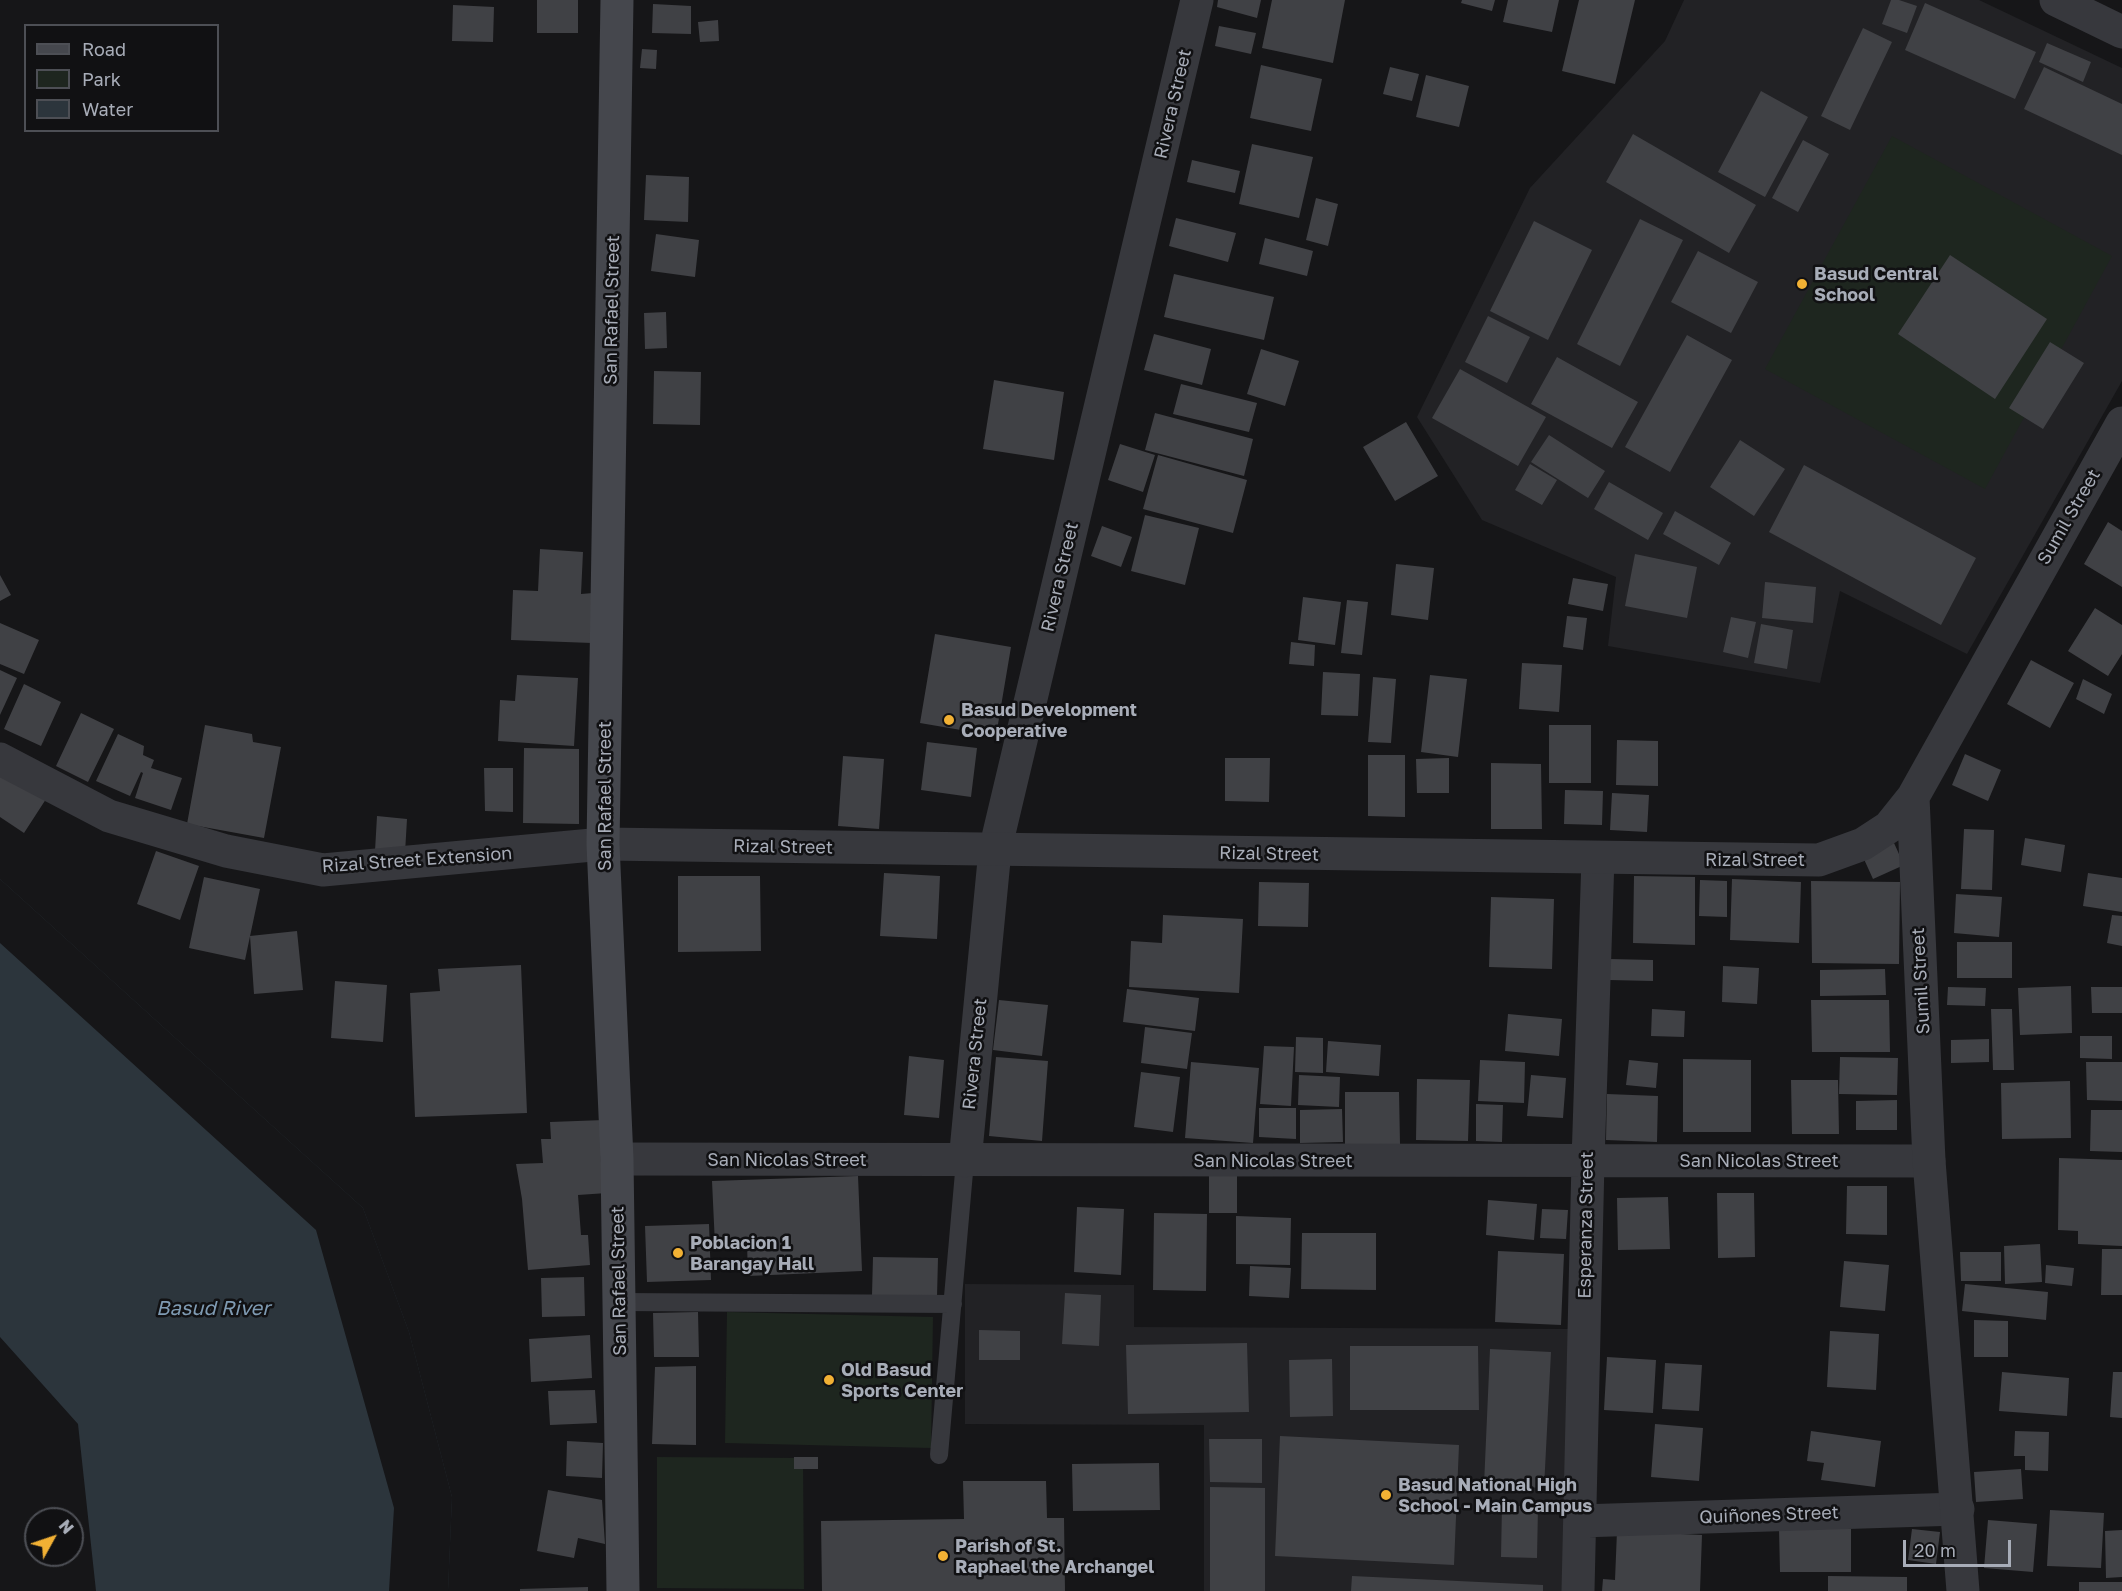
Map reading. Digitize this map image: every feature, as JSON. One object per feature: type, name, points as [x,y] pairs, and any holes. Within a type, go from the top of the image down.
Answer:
[{"type":"main road","name":"San Rafael Street","points":[[617,0],[603,844],[617,1159],[623,1591]]},
{"type":"street","name":"Rivera Street","points":[[965,1161],[995,850],[1197,0]]},
{"type":"street","points":[[2056,0],[2122,32]]},
{"type":"street","name":"Sumil Street","points":[[1963,1591],[1929,1161],[1913,797],[2122,423]]},
{"type":"street","name":"Rizal Street Extension","points":[[0,759],[109,816],[226,851],[323,870],[603,844]]},
{"type":"street","name":"Rizal Street","points":[[603,844],[1819,860],[1863,844],[1889,827],[1913,797]]},
{"type":"street","name":"Esperanza Street","points":[[1578,1591],[1587,1161],[1598,858]]},
{"type":"street","name":"San Nicolas Street","points":[[617,1159],[1929,1161]]},
{"type":"street","name":"Quiñones Street","points":[[1580,1521],[1958,1509]]},
{"type":"lane","points":[[939,1455],[965,1161]]},
{"type":"lane","points":[[619,1302],[953,1304]]},
{"type":"shaded area","name":"Basud Central School","points":[[1684,0],[1979,0],[2122,68],[2122,381],[1967,654],[1840,591],[1820,683],[1608,646],[1616,577],[1482,520],[1417,417],[1530,188],[1665,41]]},
{"type":"shaded area","name":"Basud National High School - Main Campus","points":[[965,1284],[1134,1285],[1134,1327],[1568,1329],[1568,1591],[1204,1591],[1204,1425],[965,1424]]},
{"type":"green space","points":[[1892,136],[2112,256],[1985,489],[1765,369]]},
{"type":"green space","name":"Old Basud Sports Center","points":[[727,1312],[933,1317],[931,1448],[725,1443]]},
{"type":"green space","points":[[657,1457],[803,1458],[804,1589],[657,1588]]},
{"type":"water","name":"Basud River","points":[[0,879],[363,1208],[409,1332],[452,1497],[448,1591],[96,1591],[78,1424],[0,1337]]},
{"type":"pier","points":[[0,879],[363,1208],[409,1332],[452,1497],[448,1591],[389,1591],[394,1508],[316,1230],[0,943]]},
{"type":"building","points":[[537,0],[578,0],[578,33],[537,33]]},
{"type":"building","points":[[1218,0],[1261,0],[1257,18],[1217,7]]},
{"type":"building","points":[[1272,0],[1345,0],[1333,63],[1262,48]]},
{"type":"building","points":[[1462,0],[1495,0],[1492,11],[1461,3]]},
{"type":"building","points":[[1508,0],[1559,0],[1552,32],[1503,22]]},
{"type":"building","points":[[1579,0],[1635,0],[1615,84],[1562,71]]},
{"type":"building","points":[[1891,0],[1917,6],[1907,33],[1882,24]]},
{"type":"building","points":[[1925,3],[2036,52],[2015,99],[1905,50]]},
{"type":"building","points":[[653,4],[691,6],[691,34],[652,33]]},
{"type":"building","points":[[453,5],[494,7],[493,42],[452,41]]},
{"type":"building","points":[[718,20],[719,41],[700,42],[698,22]]},
{"type":"building","points":[[1219,26],[1256,33],[1251,54],[1215,46]]},
{"type":"building","points":[[1863,28],[1892,42],[1850,130],[1821,116]]},
{"type":"building","points":[[2047,43],[2091,62],[2083,82],[2039,62]]},
{"type":"building","points":[[642,49],[657,50],[656,69],[640,68]]},
{"type":"building","points":[[1261,65],[1322,79],[1311,131],[1250,118]]},
{"type":"building","points":[[1390,67],[1419,74],[1412,101],[1383,94]]},
{"type":"building","points":[[2044,67],[2122,104],[2122,155],[2024,109]]},
{"type":"building","points":[[1426,75],[1469,86],[1459,127],[1416,117]]},
{"type":"building","points":[[1761,91],[1808,117],[1765,197],[1718,172]]},
{"type":"building","points":[[1633,134],[1756,205],[1729,253],[1606,182]]},
{"type":"building","points":[[1803,140],[1829,154],[1798,212],[1772,198]]},
{"type":"building","points":[[1252,144],[1313,157],[1299,218],[1239,204]]},
{"type":"building","points":[[1192,160],[1240,171],[1235,193],[1187,182]]},
{"type":"building","points":[[646,175],[689,177],[688,222],[644,220]]},
{"type":"building","points":[[1316,198],[1338,204],[1328,246],[1306,240]]},
{"type":"building","points":[[1176,218],[1236,233],[1228,262],[1169,246]]},
{"type":"building","points":[[1640,219],[1683,240],[1620,366],[1577,344]]},
{"type":"building","points":[[1534,221],[1592,250],[1548,340],[1490,311]]},
{"type":"building","points":[[656,234],[699,240],[695,277],[651,271]]},
{"type":"building","points":[[1265,238],[1313,251],[1307,276],[1259,264]]},
{"type":"building","points":[[1698,251],[1758,282],[1731,333],[1671,302]]},
{"type":"building","points":[[1950,255],[2047,319],[1995,399],[1898,334]]},
{"type":"building","points":[[1174,274],[1274,297],[1264,340],[1164,317]]},
{"type":"building","points":[[666,312],[667,348],[645,349],[644,313]]},
{"type":"building","points":[[1488,316],[1530,337],[1507,383],[1465,362]]},
{"type":"building","points":[[1154,334],[1211,349],[1202,385],[1144,370]]},
{"type":"building","points":[[1687,335],[1732,360],[1670,472],[1625,447]]},
{"type":"building","points":[[2050,342],[2084,363],[2043,429],[2009,408]]},
{"type":"building","points":[[1261,349],[1299,361],[1285,406],[1247,394]]},
{"type":"building","points":[[1557,357],[1638,402],[1612,448],[1531,404]]},
{"type":"building","points":[[1460,369],[1546,417],[1518,466],[1432,418]]},
{"type":"building","points":[[654,371],[701,372],[700,425],[653,424]]},
{"type":"building","points":[[994,380],[1064,392],[1054,460],[983,449]]},
{"type":"building","points":[[1181,384],[1257,403],[1249,432],[1173,414]]},
{"type":"building","points":[[1155,413],[1253,439],[1244,476],[1145,450]]},
{"type":"building","points":[[1406,422],[1438,476],[1395,501],[1363,447]]},
{"type":"building","points":[[1549,435],[1605,471],[1588,498],[1531,462]]},
{"type":"building","points":[[1740,440],[1785,469],[1754,516],[1710,487]]},
{"type":"building","points":[[1120,444],[1155,455],[1143,492],[1108,480]]},
{"type":"building","points":[[1158,455],[1247,480],[1233,533],[1143,509]]},
{"type":"building","points":[[1530,464],[1557,480],[1542,505],[1515,490]]},
{"type":"building","points":[[1804,465],[1976,558],[1941,625],[1769,532]]},
{"type":"building","points":[[1609,482],[1663,513],[1648,540],[1594,509]]},
{"type":"building","points":[[1675,511],[1731,543],[1719,565],[1663,534]]},
{"type":"building","points":[[1145,515],[1199,528],[1185,585],[1131,571]]},
{"type":"building","points":[[2108,522],[2122,531],[2122,587],[2084,564]]},
{"type":"building","points":[[1102,526],[1132,537],[1121,567],[1091,556]]},
{"type":"building","points":[[540,549],[583,552],[581,594],[593,593],[592,643],[511,640],[513,590],[538,591]]},
{"type":"building","points":[[1635,554],[1697,567],[1687,618],[1625,606]]},
{"type":"building","points":[[1396,564],[1434,568],[1428,620],[1391,615]]},
{"type":"building","points":[[0,575],[11,595],[0,601]]},
{"type":"building","points":[[1573,578],[1608,584],[1603,611],[1568,604]]},
{"type":"building","points":[[1765,582],[1816,587],[1813,623],[1762,618]]},
{"type":"building","points":[[1303,597],[1341,602],[1335,645],[1298,640]]},
{"type":"building","points":[[1347,600],[1368,602],[1362,655],[1341,653]]},
{"type":"building","points":[[2095,608],[2122,625],[2122,654],[2108,676],[2068,651]]},
{"type":"building","points":[[1567,616],[1587,618],[1583,650],[1563,647]]},
{"type":"building","points":[[1731,617],[1756,622],[1748,658],[1723,652]]},
{"type":"building","points":[[0,623],[39,640],[24,674],[0,664]]},
{"type":"building","points":[[1761,624],[1793,630],[1787,669],[1754,663]]},
{"type":"building","points":[[935,634],[1011,647],[996,736],[920,723]]},
{"type":"building","points":[[1291,642],[1315,645],[1314,666],[1289,664]]},
{"type":"building","points":[[2031,660],[2074,683],[2050,728],[2007,704]]},
{"type":"building","points":[[1522,663],[1562,665],[1559,712],[1519,709]]},
{"type":"building","points":[[0,670],[17,678],[0,715]]},
{"type":"building","points":[[1323,672],[1360,674],[1358,716],[1321,715]]},
{"type":"building","points":[[517,675],[578,678],[574,746],[498,741],[500,700],[515,701]]},
{"type":"building","points":[[1430,675],[1467,679],[1458,757],[1421,752]]},
{"type":"building","points":[[1373,677],[1396,679],[1391,743],[1368,742]]},
{"type":"building","points":[[2083,679],[2112,694],[2104,714],[2076,699]]},
{"type":"building","points":[[24,684],[61,702],[41,746],[4,729]]},
{"type":"building","points":[[81,713],[114,729],[88,782],[56,766]]},
{"type":"building","points":[[205,725],[252,734],[253,742],[281,747],[264,838],[187,824]]},
{"type":"building","points":[[1549,725],[1591,725],[1591,783],[1549,783]]},
{"type":"building","points":[[118,734],[144,746],[143,755],[154,760],[151,768],[182,778],[171,810],[135,798],[143,773],[141,772],[130,796],[96,781]]},
{"type":"building","points":[[1617,740],[1658,741],[1658,786],[1616,785]]},
{"type":"building","points":[[927,742],[977,748],[971,797],[921,790]]},
{"type":"building","points":[[524,748],[579,749],[579,824],[523,823]]},
{"type":"building","points":[[1965,754],[2001,770],[1988,801],[1952,785]]},
{"type":"building","points":[[1368,755],[1405,755],[1405,817],[1368,816]]},
{"type":"building","points":[[843,756],[884,759],[879,829],[838,826]]},
{"type":"building","points":[[1225,758],[1270,758],[1269,802],[1225,801]]},
{"type":"building","points":[[1449,758],[1449,793],[1417,793],[1416,759]]},
{"type":"building","points":[[1491,763],[1541,764],[1542,829],[1491,829]]},
{"type":"building","points":[[0,765],[48,796],[24,833],[0,817]]},
{"type":"building","points":[[484,768],[513,768],[513,812],[485,811]]},
{"type":"building","points":[[1565,790],[1603,791],[1602,825],[1564,824]]},
{"type":"building","points":[[1612,793],[1649,795],[1647,832],[1610,830]]},
{"type":"building","points":[[377,816],[407,819],[405,853],[375,851]]},
{"type":"building","points":[[1964,829],[1994,830],[1992,890],[1961,889]]},
{"type":"building","points":[[2025,838],[2065,845],[2061,872],[2021,865]]},
{"type":"building","points":[[1894,843],[1904,865],[1873,879],[1863,857]]},
{"type":"building","points":[[156,851],[199,866],[180,920],[137,904]]},
{"type":"building","points":[[884,873],[940,876],[937,939],[880,936]]},
{"type":"building","points":[[2088,873],[2122,878],[2122,912],[2083,906]]},
{"type":"building","points":[[678,876],[760,876],[761,951],[678,952]]},
{"type":"building","points":[[1634,876],[1695,877],[1695,945],[1633,943]]},
{"type":"building","points":[[204,877],[260,889],[245,960],[189,948]]},
{"type":"building","points":[[1732,879],[1801,882],[1799,943],[1730,940]]},
{"type":"building","points":[[1700,880],[1727,881],[1727,917],[1699,916]]},
{"type":"building","points":[[1811,881],[1900,882],[1899,964],[1812,963]]},
{"type":"building","points":[[1259,882],[1309,883],[1308,927],[1258,926]]},
{"type":"building","points":[[1956,894],[2002,897],[1999,937],[1954,933]]},
{"type":"building","points":[[1491,897],[1554,899],[1552,969],[1489,967]]},
{"type":"building","points":[[1163,915],[1243,919],[1239,993],[1129,987],[1131,941],[1162,943]]},
{"type":"building","points":[[2112,915],[2122,916],[2122,946],[2107,943]]},
{"type":"building","points":[[297,931],[303,990],[254,994],[250,936]]},
{"type":"building","points":[[1957,942],[2012,942],[2012,978],[1957,978]]},
{"type":"building","points":[[1610,959],[1653,960],[1653,981],[1609,980]]},
{"type":"building","points":[[521,965],[527,1113],[415,1117],[410,993],[440,991],[438,969]]},
{"type":"building","points":[[1723,966],[1759,968],[1757,1004],[1722,1002]]},
{"type":"building","points":[[1885,969],[1886,995],[1820,996],[1820,970]]},
{"type":"building","points":[[335,981],[387,985],[383,1042],[331,1038]]},
{"type":"building","points":[[2071,986],[2072,1033],[2020,1035],[2018,988]]},
{"type":"building","points":[[1948,987],[1986,988],[1985,1006],[1947,1005]]},
{"type":"building","points":[[2091,987],[2122,987],[2122,1013],[2092,1013]]},
{"type":"building","points":[[1127,989],[1199,998],[1195,1031],[1123,1022]]},
{"type":"building","points":[[999,1000],[1048,1005],[1042,1056],[993,1050]]},
{"type":"building","points":[[1811,1000],[1889,1000],[1890,1052],[1812,1052]]},
{"type":"building","points":[[1652,1009],[1685,1011],[1684,1037],[1651,1036]]},
{"type":"building","points":[[1991,1009],[2012,1009],[2014,1070],[1993,1070]]},
{"type":"building","points":[[1508,1014],[1562,1019],[1559,1056],[1505,1051]]},
{"type":"building","points":[[1145,1027],[1192,1033],[1187,1069],[1141,1063]]},
{"type":"building","points":[[2080,1036],[2112,1036],[2112,1059],[2080,1058]]},
{"type":"building","points":[[1296,1037],[1323,1038],[1323,1073],[1295,1072]]},
{"type":"building","points":[[1989,1039],[1989,1062],[1951,1063],[1951,1040]]},
{"type":"building","points":[[1328,1041],[1381,1045],[1379,1076],[1326,1072]]},
{"type":"building","points":[[1264,1046],[1294,1047],[1291,1106],[1260,1104]]},
{"type":"building","points":[[909,1056],[944,1060],[939,1118],[904,1115]]},
{"type":"building","points":[[996,1057],[1048,1061],[1042,1141],[989,1136]]},
{"type":"building","points":[[1840,1057],[1898,1058],[1897,1095],[1839,1094]]},
{"type":"building","points":[[1683,1059],[1751,1060],[1751,1132],[1683,1132]]},
{"type":"building","points":[[1480,1060],[1525,1062],[1524,1103],[1478,1101]]},
{"type":"building","points":[[1629,1060],[1658,1063],[1656,1088],[1626,1085]]},
{"type":"building","points":[[1191,1062],[1259,1068],[1253,1143],[1185,1138]]},
{"type":"building","points":[[2086,1062],[2122,1062],[2122,1101],[2087,1100]]},
{"type":"building","points":[[1141,1072],[1180,1077],[1173,1132],[1134,1127]]},
{"type":"building","points":[[1299,1075],[1340,1077],[1339,1107],[1298,1105]]},
{"type":"building","points":[[1531,1075],[1566,1078],[1563,1118],[1527,1116]]},
{"type":"building","points":[[1417,1079],[1470,1080],[1468,1141],[1416,1140]]},
{"type":"building","points":[[1791,1080],[1838,1080],[1839,1134],[1792,1134]]},
{"type":"building","points":[[2070,1081],[2071,1138],[2002,1139],[2001,1083]]},
{"type":"building","points":[[1345,1092],[1399,1092],[1400,1144],[1345,1144]]},
{"type":"building","points":[[1607,1094],[1658,1096],[1657,1142],[1606,1140]]},
{"type":"building","points":[[1897,1100],[1897,1130],[1856,1130],[1856,1101]]},
{"type":"building","points":[[1476,1104],[1503,1105],[1502,1142],[1476,1141]]},
{"type":"building","points":[[1259,1108],[1296,1108],[1296,1139],[1259,1137]]},
{"type":"building","points":[[1342,1109],[1343,1142],[1300,1143],[1300,1110]]},
{"type":"building","points":[[2091,1110],[2122,1110],[2122,1152],[2090,1151]]},
{"type":"building","points":[[604,1120],[607,1193],[578,1195],[581,1235],[588,1235],[590,1265],[528,1270],[522,1199],[516,1164],[543,1163],[541,1139],[551,1139],[550,1122]]},
{"type":"building","points":[[2059,1158],[2122,1160],[2122,1246],[2078,1244],[2078,1231],[2058,1230]]},
{"type":"building","points":[[858,1176],[862,1271],[748,1276],[747,1244],[715,1245],[712,1181]]},
{"type":"building","points":[[1209,1176],[1237,1176],[1237,1213],[1209,1213]]},
{"type":"building","points":[[1847,1186],[1887,1186],[1887,1235],[1846,1234]]},
{"type":"building","points":[[1717,1193],[1754,1193],[1755,1257],[1718,1258]]},
{"type":"building","points":[[1668,1197],[1670,1249],[1618,1250],[1617,1198]]},
{"type":"building","points":[[1488,1200],[1537,1204],[1534,1240],[1486,1235]]},
{"type":"building","points":[[1077,1207],[1124,1209],[1121,1275],[1074,1272]]},
{"type":"building","points":[[1542,1209],[1568,1210],[1566,1239],[1540,1238]]},
{"type":"building","points":[[1154,1213],[1207,1214],[1206,1291],[1153,1290]]},
{"type":"building","points":[[1236,1216],[1291,1218],[1290,1265],[1236,1264]]},
{"type":"building","name":"Poblacion 1 Barangay Hall","points":[[709,1224],[711,1280],[647,1282],[645,1226]]},
{"type":"building","points":[[1302,1233],[1376,1233],[1376,1290],[1301,1289]]},
{"type":"building","points":[[2040,1244],[2042,1282],[2005,1284],[2004,1246]]},
{"type":"building","points":[[2102,1249],[2122,1249],[2122,1295],[2101,1295]]},
{"type":"building","points":[[1498,1251],[1564,1254],[1561,1325],[1495,1322]]},
{"type":"building","points":[[1960,1252],[2001,1252],[2001,1281],[1961,1281]]},
{"type":"building","points":[[873,1257],[938,1258],[937,1297],[872,1295]]},
{"type":"building","points":[[1844,1261],[1889,1265],[1885,1311],[1840,1307]]},
{"type":"building","points":[[2046,1265],[2074,1268],[2072,1286],[2045,1283]]},
{"type":"building","points":[[1250,1266],[1291,1268],[1289,1298],[1249,1296]]},
{"type":"building","points":[[584,1277],[585,1316],[542,1317],[541,1278]]},
{"type":"building","points":[[1965,1284],[2048,1292],[2046,1320],[1962,1311]]},
{"type":"building","points":[[1065,1293],[1101,1295],[1099,1346],[1062,1344]]},
{"type":"building","points":[[698,1312],[699,1357],[654,1357],[653,1313]]},
{"type":"building","points":[[1974,1320],[2008,1321],[2008,1357],[1974,1357]]},
{"type":"building","points":[[979,1330],[1020,1331],[1020,1360],[979,1360]]},
{"type":"building","points":[[1830,1331],[1879,1334],[1876,1390],[1827,1387]]},
{"type":"building","points":[[590,1335],[592,1378],[531,1382],[529,1339]]},
{"type":"building","points":[[1247,1343],[1249,1412],[1128,1414],[1126,1345]]},
{"type":"building","points":[[1350,1346],[1478,1346],[1479,1410],[1350,1410]]},
{"type":"building","points":[[1490,1349],[1551,1352],[1544,1488],[1484,1485]]},
{"type":"building","points":[[1607,1357],[1656,1360],[1653,1413],[1604,1410]]},
{"type":"building","points":[[1332,1359],[1333,1416],[1290,1417],[1289,1360]]},
{"type":"building","points":[[1665,1363],[1702,1365],[1699,1411],[1662,1409]]},
{"type":"building","points":[[696,1366],[696,1445],[652,1444],[655,1367]]},
{"type":"building","points":[[2002,1372],[2069,1378],[2067,1416],[1999,1411]]},
{"type":"building","points":[[2113,1372],[2122,1372],[2122,1418],[2110,1417]]},
{"type":"building","points":[[595,1390],[597,1423],[550,1425],[548,1391]]},
{"type":"building","points":[[1655,1424],[1703,1428],[1699,1481],[1651,1477]]},
{"type":"building","points":[[1811,1431],[1881,1441],[1875,1487],[1821,1480],[1824,1463],[1807,1461]]},
{"type":"building","points":[[2015,1431],[2049,1432],[2048,1471],[2025,1470],[2025,1456],[2014,1456]]},
{"type":"building","points":[[1280,1436],[1459,1445],[1454,1565],[1275,1556]]},
{"type":"building","points":[[1209,1439],[1262,1439],[1262,1483],[1210,1482]]},
{"type":"building","points":[[567,1441],[603,1443],[602,1478],[566,1476]]},
{"type":"building","points":[[794,1457],[818,1457],[818,1469],[794,1469]]},
{"type":"building","points":[[1159,1463],[1160,1510],[1073,1511],[1072,1464]]},
{"type":"building","points":[[2021,1469],[2023,1499],[1976,1502],[1974,1472]]},
{"type":"building","name":"Parish of St. Raphael the Archangel","points":[[963,1481],[1046,1481],[1047,1518],[1064,1518],[1065,1591],[822,1591],[821,1521],[964,1519]]},
{"type":"building","points":[[1210,1487],[1265,1488],[1265,1591],[1210,1591]]},
{"type":"building","points":[[548,1490],[602,1500],[605,1544],[578,1538],[574,1558],[537,1551]]},
{"type":"building","points":[[1502,1505],[1538,1507],[1537,1558],[1501,1557]]},
{"type":"building","points":[[2050,1510],[2104,1513],[2101,1568],[2047,1566]]},
{"type":"building","points":[[1988,1520],[2037,1524],[2033,1572],[1984,1568]]},
{"type":"building","points":[[1779,1529],[1851,1529],[1851,1572],[1780,1572]]},
{"type":"building","points":[[1912,1529],[1940,1532],[1936,1564],[1908,1560]]},
{"type":"building","points":[[2122,1530],[2122,1577],[2106,1578],[2105,1531]]},
{"type":"building","points":[[1617,1531],[1702,1535],[1700,1591],[1602,1591],[1603,1579],[1615,1580]]},
{"type":"building","points":[[1352,1576],[1543,1585],[1543,1591],[1351,1591]]},
{"type":"building","points":[[1828,1576],[1907,1577],[1907,1591],[1828,1591]]},
{"type":"building","points":[[2079,1582],[2122,1582],[2122,1591],[2079,1591]]},
{"type":"building","points":[[588,1587],[588,1591],[520,1591],[520,1589]]},
{"type":"place","name":"Basud Central School","points":[[1802,284]]},
{"type":"place","name":"Basud Development Cooperative","points":[[949,720]]},
{"type":"place","name":"Poblacion 1 Barangay Hall","points":[[678,1253]]},
{"type":"place","name":"Old Basud Sports Center","points":[[829,1380]]},
{"type":"place","name":"Basud National High School - Main Campus","points":[[1386,1495]]},
{"type":"place","name":"Parish of St. Raphael the Archangel","points":[[943,1556]]}]
